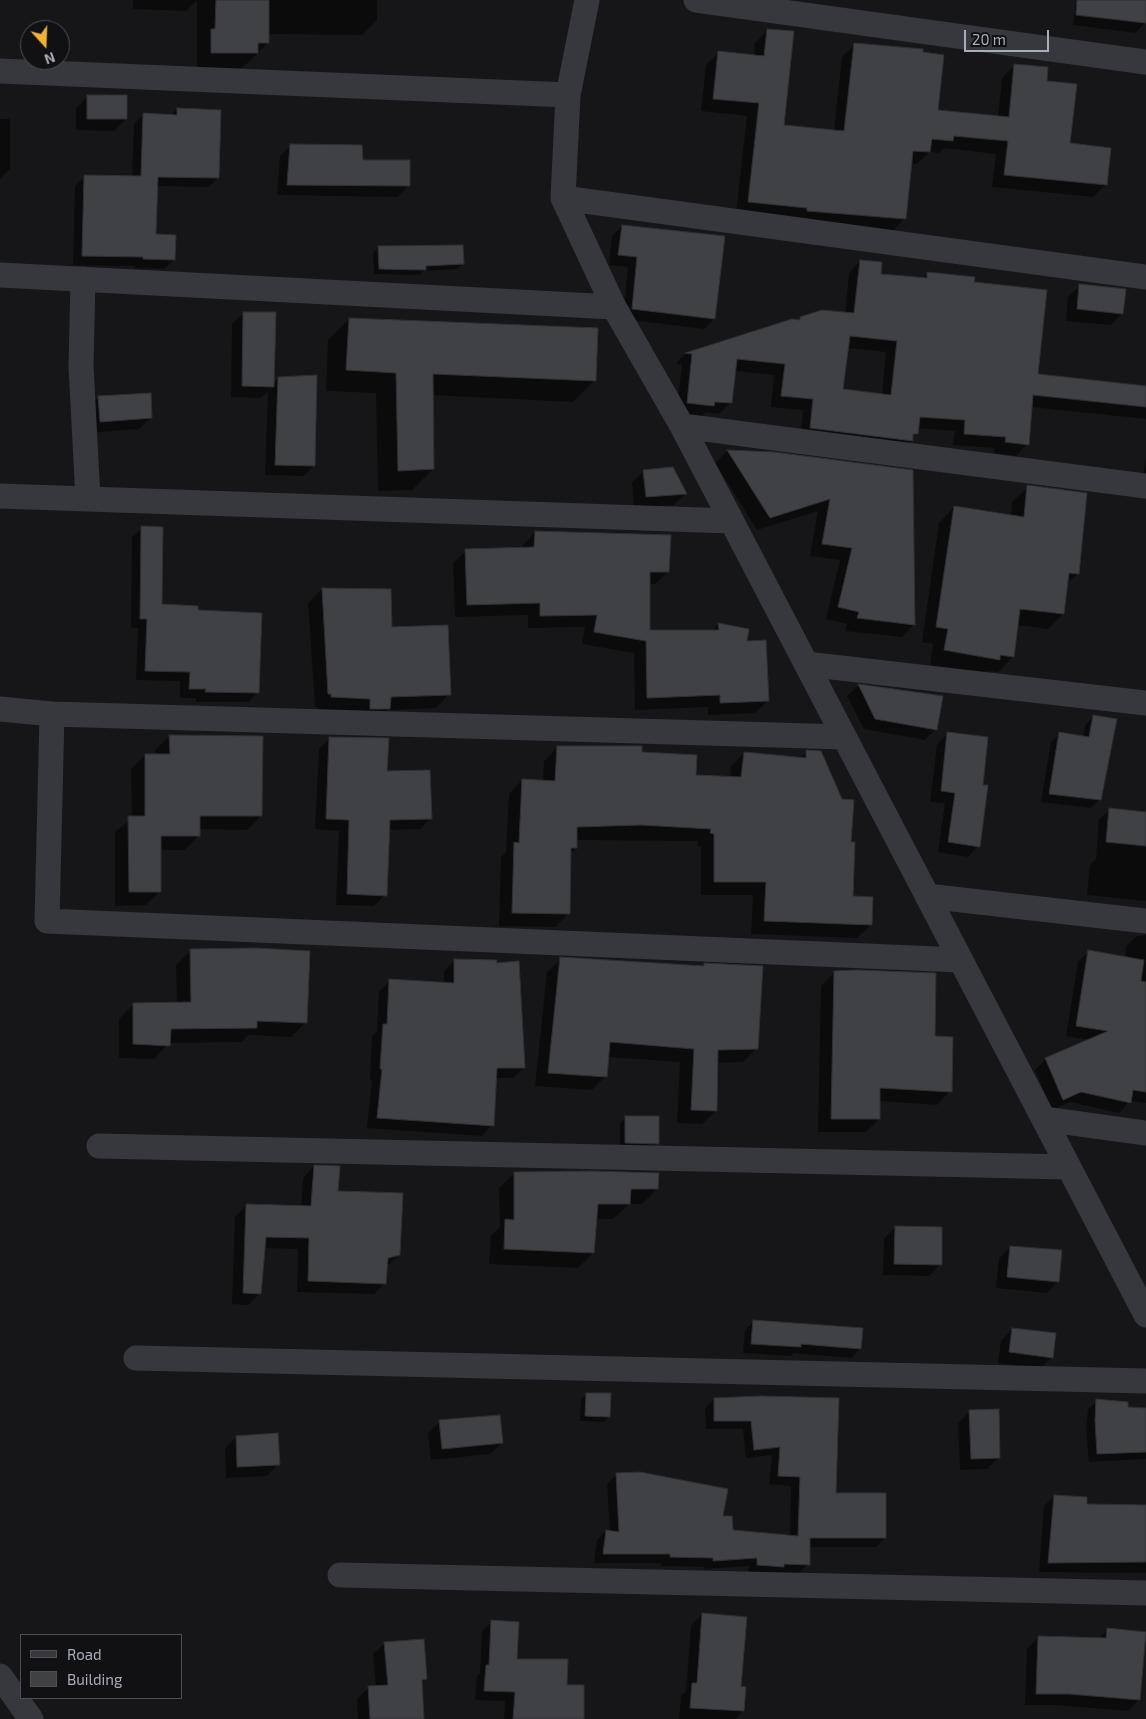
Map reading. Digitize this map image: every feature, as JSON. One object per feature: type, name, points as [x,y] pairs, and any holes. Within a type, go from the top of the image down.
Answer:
[{"type":"street","points":[[587,0],[568,95],[563,198],[614,307],[682,426],[1146,1315]]},
{"type":"street","points":[[696,0],[1146,62]]},
{"type":"street","points":[[0,71],[568,95]]},
{"type":"street","points":[[563,198],[1146,277]]},
{"type":"street","points":[[0,275],[614,307]]},
{"type":"street","points":[[83,279],[81,366],[88,499]]},
{"type":"street","points":[[682,426],[1146,486]]},
{"type":"street","points":[[0,496],[731,521]]},
{"type":"street","points":[[806,664],[1146,703]]},
{"type":"street","points":[[0,709],[52,714],[844,737]]},
{"type":"street","points":[[52,714],[47,921],[960,960]]},
{"type":"street","points":[[927,896],[1146,921]]},
{"type":"street","points":[[1044,1120],[1146,1133]]},
{"type":"street","points":[[99,1146],[1068,1167]]},
{"type":"street","points":[[136,1358],[1146,1381]]},
{"type":"street","points":[[340,1575],[1146,1593]]},
{"type":"street","points":[[0,1676],[31,1719]]},
{"type":"building","points":[[216,0],[269,0],[269,43],[258,43],[258,53],[211,53],[211,29],[215,29]]},
{"type":"building","points":[[1077,0],[1146,0],[1146,23],[1076,15]]},
{"type":"building","points":[[767,29],[794,31],[784,125],[844,131],[854,43],[923,49],[923,52],[944,55],[938,110],[1009,117],[1014,64],[1048,67],[1047,81],[1077,84],[1070,143],[1111,148],[1107,185],[1004,175],[1008,141],[954,136],[953,141],[932,139],[930,152],[913,151],[906,219],[807,211],[807,208],[748,202],[759,103],[713,99],[718,51],[764,56]]},
{"type":"building","points":[[87,95],[127,95],[127,119],[87,119]]},
{"type":"building","points":[[177,108],[221,110],[219,178],[158,177],[156,234],[176,235],[175,260],[143,259],[143,257],[82,256],[84,175],[141,176],[143,113],[177,115]]},
{"type":"building","points":[[290,144],[362,145],[363,160],[410,160],[410,186],[287,185]]},
{"type":"building","points":[[622,225],[725,236],[715,319],[632,309],[637,257],[618,255]]},
{"type":"building","points":[[463,245],[464,264],[426,266],[426,270],[379,269],[378,246]]},
{"type":"building","points":[[860,260],[882,262],[881,274],[927,278],[927,272],[975,277],[974,282],[1047,290],[1038,374],[1146,386],[1146,407],[1033,395],[1029,445],[1005,442],[1006,437],[964,434],[965,420],[920,417],[918,434],[913,434],[913,441],[810,428],[813,399],[781,396],[785,364],[737,359],[732,403],[715,402],[714,406],[687,403],[692,354],[685,353],[792,319],[800,320],[800,317],[822,310],[854,313]],"holes":[[[850,336],[897,341],[891,395],[843,389]]]},
{"type":"building","points":[[1079,284],[1126,289],[1123,314],[1077,309]]},
{"type":"building","points":[[243,312],[276,312],[274,387],[242,386]]},
{"type":"building","points":[[349,318],[598,328],[596,381],[433,374],[434,469],[398,471],[396,373],[346,370]]},
{"type":"building","points":[[317,375],[315,466],[275,465],[278,377]]},
{"type":"building","points":[[151,393],[152,418],[100,422],[98,396]]},
{"type":"building","points":[[727,450],[774,452],[913,470],[915,625],[857,618],[859,612],[838,607],[852,548],[822,544],[830,499],[770,518]]},
{"type":"building","points":[[673,467],[687,494],[646,497],[643,470]]},
{"type":"building","points":[[1027,485],[1087,493],[1079,574],[1069,573],[1064,614],[1020,609],[1014,657],[1000,655],[1000,660],[944,650],[948,629],[936,627],[954,506],[1024,517]]},
{"type":"building","points":[[141,526],[163,527],[162,604],[198,606],[198,610],[262,613],[259,693],[205,692],[206,689],[189,689],[190,672],[145,671],[147,619],[140,619]]},
{"type":"building","points":[[535,531],[671,535],[669,572],[650,572],[650,630],[719,630],[718,623],[749,629],[747,641],[766,640],[769,701],[720,703],[720,695],[647,698],[646,641],[594,632],[597,615],[540,616],[540,603],[467,605],[465,549],[534,547]]},
{"type":"building","points":[[322,588],[391,589],[392,627],[448,625],[451,695],[391,697],[390,709],[370,709],[370,699],[331,697],[331,694],[328,694]]},
{"type":"building","points":[[858,684],[943,696],[937,730],[875,719]]},
{"type":"building","points":[[1093,715],[1117,719],[1101,800],[1049,794],[1059,732],[1089,737]]},
{"type":"building","points":[[947,732],[988,737],[983,785],[988,785],[980,847],[948,842],[955,793],[941,791]]},
{"type":"building","points":[[169,735],[263,736],[262,816],[200,816],[200,836],[161,836],[161,892],[129,892],[128,816],[145,816],[145,754],[170,754]]},
{"type":"building","points":[[329,737],[389,738],[387,771],[430,770],[432,819],[390,820],[387,896],[347,894],[349,820],[326,819]]},
{"type":"building","points":[[557,746],[642,746],[642,752],[697,755],[696,775],[741,777],[744,752],[806,758],[806,750],[821,751],[842,799],[854,800],[851,842],[855,842],[853,896],[873,897],[872,925],[764,921],[766,882],[714,882],[714,834],[710,833],[711,829],[641,825],[577,827],[577,848],[571,848],[570,914],[512,913],[514,842],[519,843],[522,779],[555,781]]},
{"type":"building","points":[[1109,808],[1146,812],[1146,846],[1106,842]]},
{"type":"building","points":[[256,948],[310,951],[307,1023],[257,1021],[257,1028],[171,1029],[170,1046],[133,1044],[133,1003],[191,1002],[190,949]]},
{"type":"building","points":[[1088,950],[1144,960],[1141,981],[1146,982],[1146,1092],[1133,1090],[1131,1103],[1081,1092],[1063,1100],[1045,1058],[1108,1031],[1076,1026]]},
{"type":"building","points":[[560,957],[704,966],[704,963],[763,966],[758,1049],[718,1050],[717,1111],[691,1110],[694,1049],[610,1042],[607,1077],[548,1073]]},
{"type":"building","points":[[454,959],[497,960],[496,963],[519,961],[525,1068],[497,1068],[494,1126],[377,1118],[382,1069],[380,1069],[383,1024],[387,1024],[389,979],[454,983]]},
{"type":"building","points":[[834,971],[936,973],[935,1036],[953,1037],[952,1092],[880,1088],[880,1119],[831,1119]]},
{"type":"building","points":[[625,1116],[659,1116],[659,1144],[625,1143]]},
{"type":"building","points":[[314,1165],[340,1166],[338,1191],[403,1193],[400,1255],[388,1258],[386,1284],[308,1281],[309,1238],[266,1237],[261,1294],[243,1293],[246,1204],[311,1206]]},
{"type":"building","points":[[591,1171],[659,1173],[658,1189],[631,1189],[630,1204],[598,1204],[594,1253],[504,1249],[505,1219],[514,1220],[514,1172]]},
{"type":"building","points":[[895,1226],[942,1227],[942,1265],[894,1264]]},
{"type":"building","points":[[1010,1246],[1062,1250],[1059,1282],[1007,1277]]},
{"type":"building","points":[[753,1320],[863,1328],[861,1349],[801,1344],[801,1347],[751,1344]]},
{"type":"building","points":[[1012,1328],[1056,1333],[1053,1358],[1009,1352]]},
{"type":"building","points":[[586,1393],[611,1393],[610,1417],[585,1416]]},
{"type":"building","points":[[761,1396],[839,1398],[836,1493],[886,1493],[886,1538],[810,1538],[810,1565],[784,1564],[784,1567],[757,1565],[757,1558],[713,1561],[713,1558],[670,1557],[670,1554],[603,1554],[606,1530],[619,1532],[616,1473],[640,1472],[728,1489],[723,1516],[732,1516],[733,1530],[798,1536],[800,1477],[778,1476],[780,1447],[754,1450],[751,1421],[714,1421],[714,1398]]},
{"type":"building","points":[[1096,1399],[1128,1402],[1128,1407],[1146,1408],[1146,1452],[1097,1454]]},
{"type":"building","points":[[999,1409],[1000,1458],[971,1459],[969,1410]]},
{"type":"building","points":[[500,1415],[503,1443],[442,1449],[439,1420]]},
{"type":"building","points":[[278,1433],[280,1465],[237,1467],[236,1436]]},
{"type":"building","points":[[1054,1495],[1087,1497],[1087,1504],[1146,1505],[1146,1562],[1048,1563]]},
{"type":"building","points":[[702,1613],[747,1617],[741,1686],[746,1687],[744,1711],[690,1708],[692,1683],[697,1683]]},
{"type":"building","points":[[491,1620],[519,1622],[517,1659],[568,1659],[567,1685],[584,1685],[584,1719],[513,1719],[515,1692],[484,1691],[486,1665],[489,1665]]},
{"type":"building","points":[[1107,1628],[1146,1632],[1140,1700],[1069,1694],[1036,1694],[1038,1636],[1106,1638]]},
{"type":"building","points":[[424,1639],[427,1679],[422,1680],[424,1719],[370,1719],[368,1686],[388,1685],[384,1642]]}]
